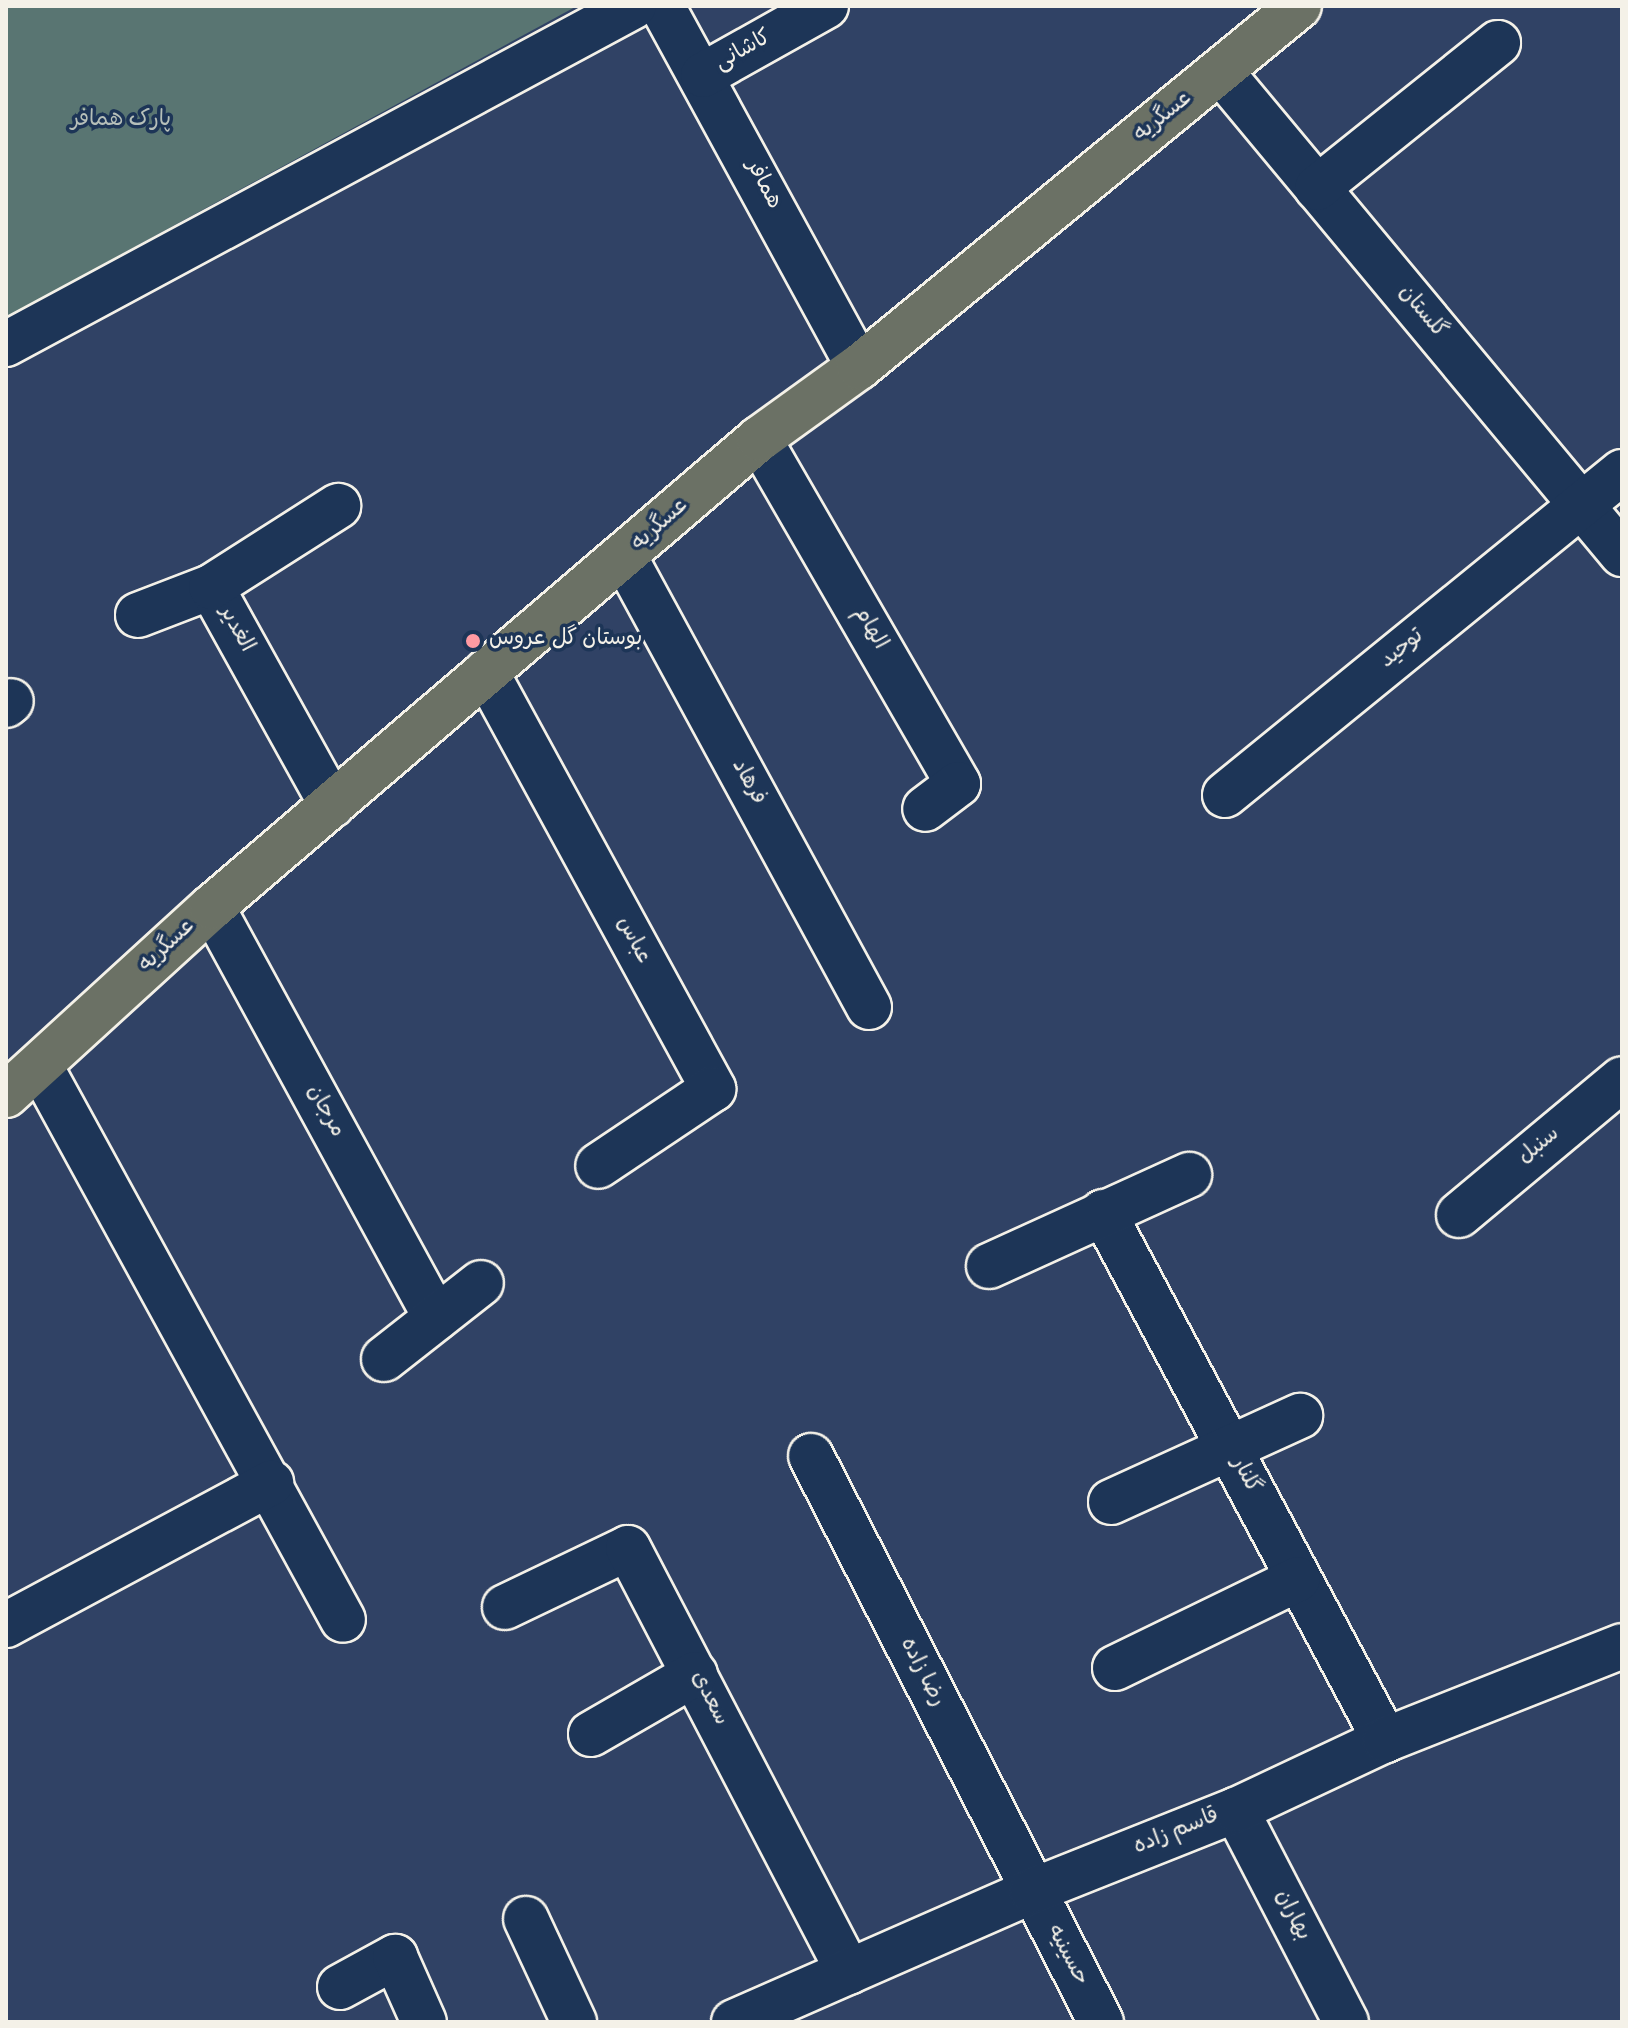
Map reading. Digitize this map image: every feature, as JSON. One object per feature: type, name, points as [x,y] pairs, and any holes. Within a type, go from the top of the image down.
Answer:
[{"type":"main road","name":"عسگریه","points":[[6,1095],[23,1070],[486,672],[625,558],[759,439],[859,367],[1299,6]]},
{"type":"street","points":[[6,344],[634,6]]},
{"type":"street","name":"همافر","points":[[662,6],[703,75],[859,367]]},
{"type":"street","name":"کاشانی","points":[[703,75],[826,6]]},
{"type":"street","points":[[1317,188],[1498,43]]},
{"type":"street","name":"گلستان","points":[[1221,72],[1622,554]]},
{"type":"street","name":"الهام","points":[[759,439],[958,784],[925,809]]},
{"type":"street","name":"توحید","points":[[1225,795],[1622,472]]},
{"type":"street","name":"الغدیر","points":[[332,805],[211,587],[338,506]]},
{"type":"street","name":"فرهاد","points":[[625,558],[869,1007]]},
{"type":"street","points":[[138,615],[211,587]]},
{"type":"street","name":"عباس","points":[[486,672],[713,1089],[598,1166]]},
{"type":"street","name":"مرجان","points":[[212,907],[436,1318]]},
{"type":"street","points":[[23,1070],[271,1483],[343,1620]]},
{"type":"street","name":"سنبل","points":[[1459,1215],[1622,1079]]},
{"type":"street","points":[[989,1266],[1189,1175]]},
{"type":"street","name":"گلنار","points":[[1103,1212],[1385,1740]]},
{"type":"street","points":[[384,1359],[481,1283]]},
{"type":"street","points":[[1111,1502],[1231,1452],[1300,1416]]},
{"type":"street","name":"رضا زاده","points":[[811,1456],[1032,1891]]},
{"type":"street","points":[[6,1625],[271,1483]]},
{"type":"street","name":"سعدی","points":[[505,1607],[628,1548],[849,1972]]},
{"type":"street","points":[[1115,1668],[1298,1579]]},
{"type":"street","name":"قاسم زاده","points":[[734,2022],[1032,1891],[1236,1810],[1385,1740],[1622,1646]]},
{"type":"street","points":[[591,1734],[695,1674]]},
{"type":"street","name":"بهاران","points":[[1236,1810],[1346,2022]]},
{"type":"street","name":"حسینیه","points":[[1032,1891],[1101,2022]]},
{"type":"street","points":[[526,1919],[574,2022]]},
{"type":"street","points":[[340,1987],[395,1957],[424,2022]]},
{"type":"green space","name":"پارک همافر","points":[[6,6],[577,6],[6,317]]},
{"type":"place","name":"بوستان گل عروس","points":[[473,641]]}]
